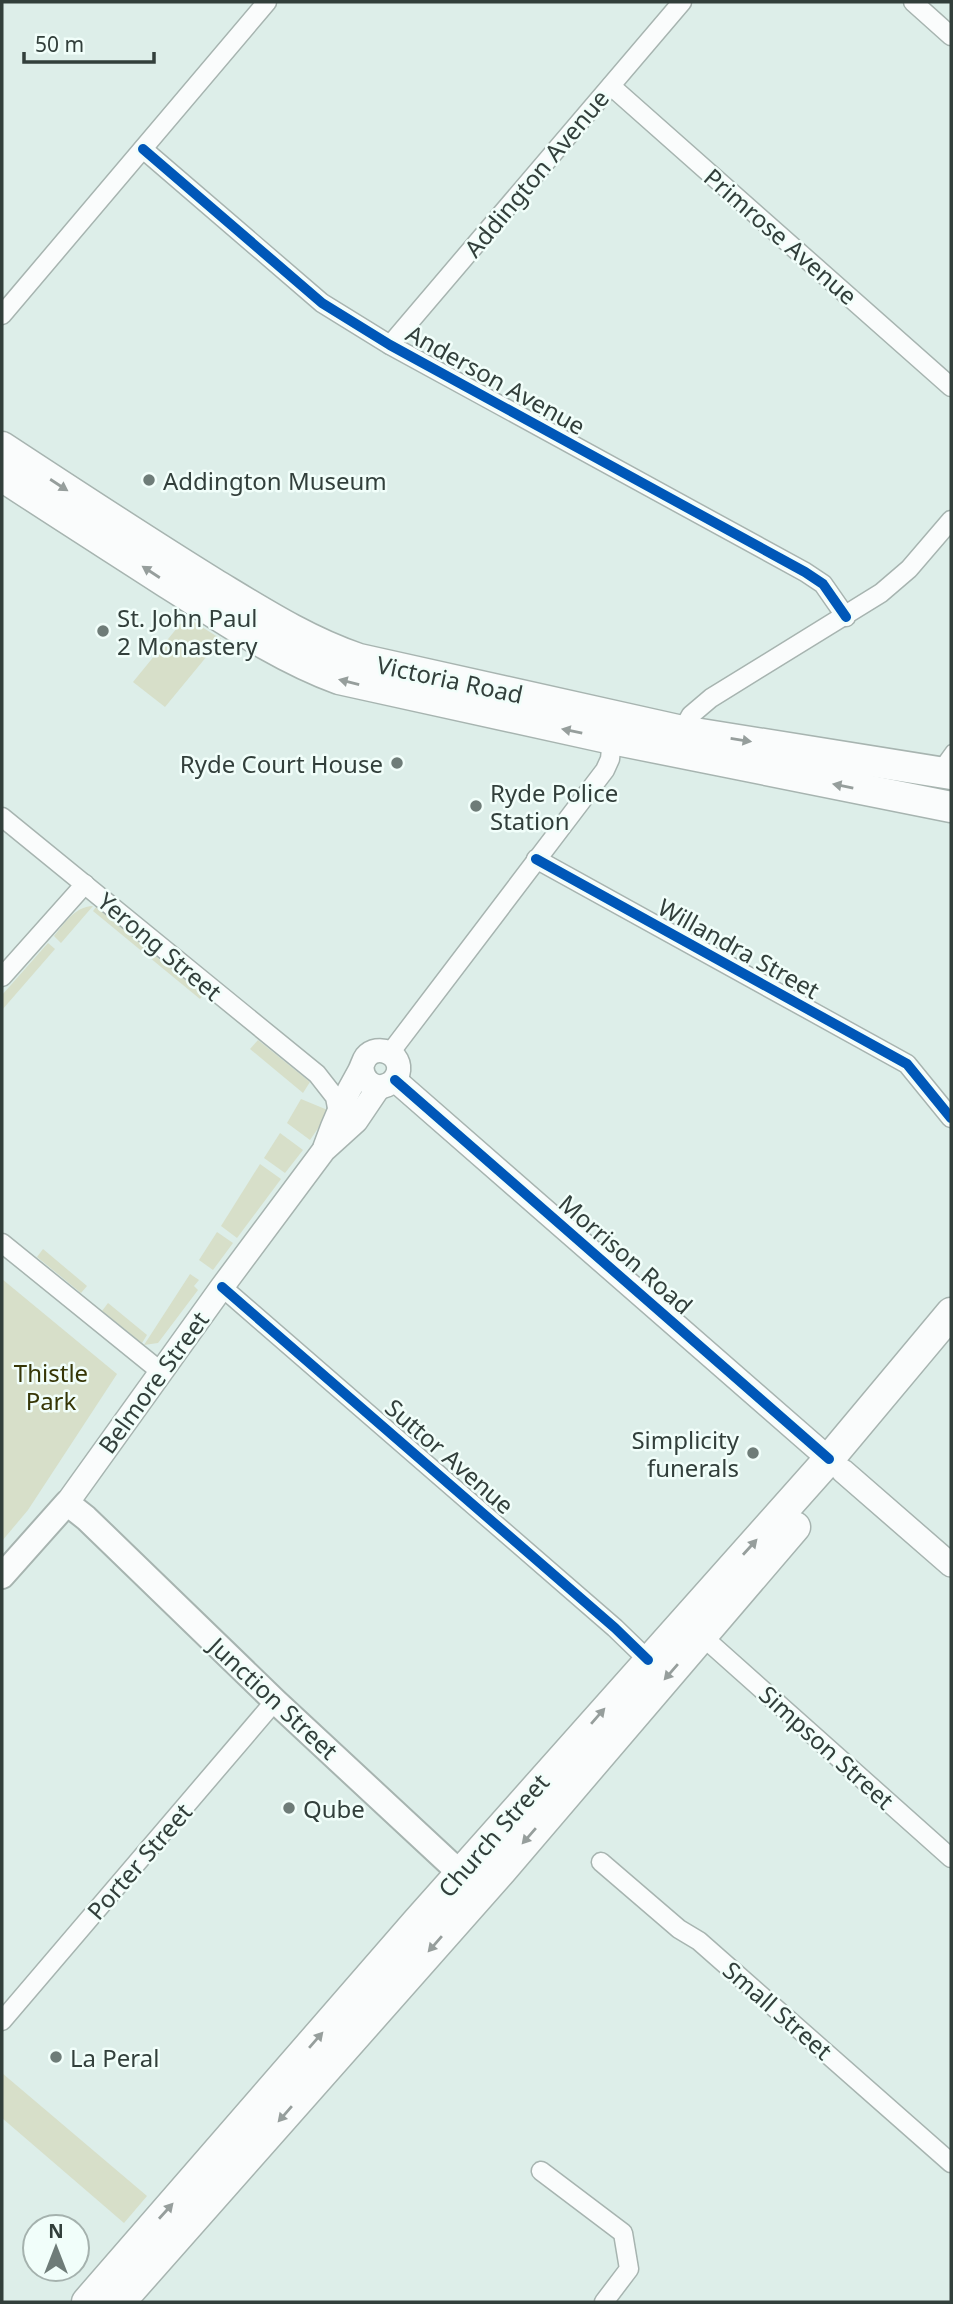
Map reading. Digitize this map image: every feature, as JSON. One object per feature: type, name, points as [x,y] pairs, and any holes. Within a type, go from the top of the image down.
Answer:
[{"type":"highway","name":"Victoria Road","points":[[2,447],[187,567],[296,633],[328,649],[359,659],[682,731],[946,766]]},
{"type":"highway","name":"Victoria Road","points":[[2,476],[225,620],[276,651],[315,670],[367,686],[612,739],[951,807]]},
{"type":"highway","points":[[913,1375],[951,1313]]},
{"type":"highway","points":[[913,1375],[948,1349]]},
{"type":"highway","name":"Church Street","points":[[87,2302],[470,1883],[702,1636],[836,1465],[913,1375]]},
{"type":"highway","name":"Church Street","points":[[120,2302],[470,1883],[648,1660],[836,1465]]},
{"type":"main road","name":"Belmore Street","points":[[2,1576],[67,1503]]},
{"type":"main road","name":"Junction Street","points":[[67,1503],[86,1518],[275,1701],[470,1883]]},
{"type":"street","points":[[2,314],[267,2]]},
{"type":"street","name":"Addington Avenue","points":[[390,345],[682,2]]},
{"type":"street","points":[[912,2],[951,36]]},
{"type":"street","name":"Primrose Avenue","points":[[611,86],[951,387]]},
{"type":"street","name":"Anderson Avenue","points":[[143,149],[322,303],[390,345],[805,572],[823,584],[846,617]]},
{"type":"street","points":[[682,731],[700,705],[881,593],[909,569],[951,520]]},
{"type":"street","points":[[390,1053],[605,770],[610,759],[612,739]]},
{"type":"street","name":"Yerong Street","points":[[2,817],[317,1074],[335,1097],[350,1089]]},
{"type":"street","name":"Willandra Street","points":[[536,859],[900,1059],[919,1077],[951,1118]]},
{"type":"street","points":[[2,977],[85,884]]},
{"type":"street","points":[[350,1089],[363,1060],[372,1052],[390,1053],[397,1063],[398,1068],[387,1083]]},
{"type":"street","name":"Yerong Street","points":[[317,1074],[350,1089]]},
{"type":"street","name":"Morrison Road","points":[[350,1089],[365,1078],[374,1086],[387,1083],[951,1565]]},
{"type":"street","name":"Belmore Street","points":[[67,1503],[160,1371],[324,1150],[356,1121],[387,1083]]},
{"type":"street","name":"Belmore Street","points":[[324,1150],[350,1089]]},
{"type":"street","points":[[2,1243],[160,1371]]},
{"type":"street","name":"Suttor Avenue","points":[[222,1287],[615,1628],[648,1660]]},
{"type":"street","name":"Simpson Street","points":[[702,1636],[951,1858]]},
{"type":"street","name":"Porter Street","points":[[2,2021],[275,1701]]},
{"type":"street","name":"Small Street","points":[[601,1862],[679,1929],[699,1941],[951,2163]]},
{"type":"street","points":[[541,2171],[623,2233],[629,2269],[604,2302]]},
{"type":"green space","points":[[186,617],[221,639],[165,707],[133,682]]},
{"type":"green space","points":[[93,906],[61,943],[54,936],[80,909]]},
{"type":"green space","points":[[96,907],[203,995],[200,999],[93,911]]},
{"type":"green space","points":[[48,943],[55,949],[2,1010],[2,995]]},
{"type":"green space","points":[[258,1040],[310,1082],[303,1093],[250,1049]]},
{"type":"green space","points":[[301,1099],[330,1111],[310,1140],[287,1123]]},
{"type":"green space","points":[[280,1133],[303,1150],[285,1173],[264,1158]]},
{"type":"green space","points":[[260,1164],[281,1179],[237,1238],[221,1226]]},
{"type":"green space","points":[[217,1232],[233,1243],[213,1270],[199,1260]]},
{"type":"green space","points":[[43,1249],[87,1286],[81,1293],[37,1257]]},
{"type":"green space","points":[[190,1274],[199,1280],[194,1286],[198,1290],[158,1343],[144,1345]]},
{"type":"green space","name":"Thistle Park","points":[[2,1279],[117,1374],[28,1510],[2,1541]]},
{"type":"green space","points":[[108,1303],[147,1335],[142,1343],[102,1311]]},
{"type":"green space","points":[[2,2073],[147,2196],[124,2223],[2,2118]]},
{"type":"cycle path","points":[[143,149],[322,303],[390,345],[805,572],[823,584],[846,617]]},
{"type":"cycle path","points":[[536,859],[907,1064],[951,1118]]},
{"type":"cycle path","points":[[395,1080],[829,1459]]},
{"type":"cycle path","points":[[222,1287],[615,1628],[648,1660]]},
{"type":"place","name":"Addington Museum","points":[[149,480]]},
{"type":"place","name":"St. John Paul 2 Monastery","points":[[103,631]]},
{"type":"place","name":"Ryde Court House","points":[[397,763]]},
{"type":"place","name":"Ryde Police Station","points":[[476,806]]},
{"type":"place","name":"Simplicity funerals","points":[[753,1453]]},
{"type":"place","name":"Qube","points":[[289,1808]]},
{"type":"place","name":"La Peral","points":[[56,2057]]}]
